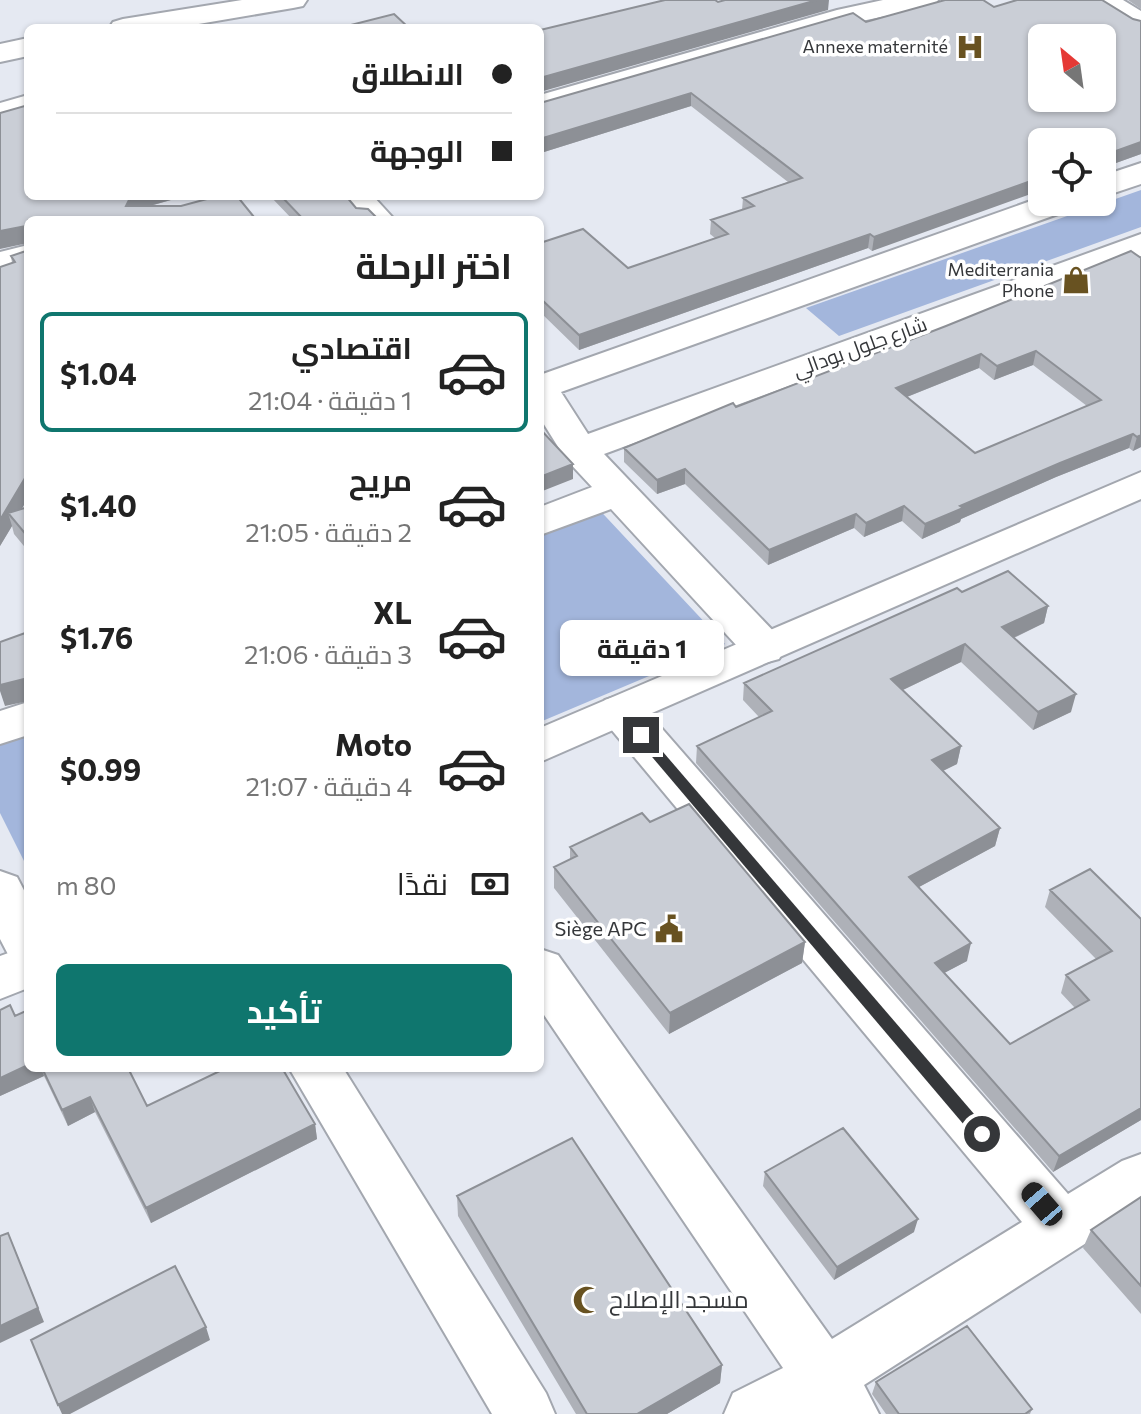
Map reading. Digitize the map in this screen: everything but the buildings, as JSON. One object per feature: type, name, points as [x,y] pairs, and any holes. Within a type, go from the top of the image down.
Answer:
[{"type":"street","points":[[147,24],[293,0]]},
{"type":"street","points":[[544,104],[832,20],[924,0]]},
{"type":"street","points":[[1103,0],[1141,23]]},
{"type":"street","points":[[0,53],[24,48]]},
{"type":"street","points":[[0,113],[24,105]]},
{"type":"street","points":[[1116,182],[1141,173]]},
{"type":"street","points":[[359,200],[374,216]]},
{"type":"street","points":[[544,387],[1028,213]]},
{"type":"street","name":"شارع جلول بودالي","points":[[579,450],[1141,244]]},
{"type":"street","points":[[0,263],[24,256]]},
{"type":"street","points":[[544,394],[579,450],[764,648]]},
{"type":"street","points":[[544,744],[1141,484]]},
{"type":"street","points":[[544,520],[617,492]]},
{"type":"street","points":[[621,711],[1062,1228]]},
{"type":"street","points":[[0,728],[24,719]]},
{"type":"street","points":[[0,890],[24,938]]},
{"type":"street","points":[[0,978],[24,968]]},
{"type":"street","points":[[544,975],[836,1396]]},
{"type":"street","points":[[317,1072],[525,1414]]},
{"type":"street","points":[[754,1414],[836,1396],[1062,1228],[1141,1178]]},
{"type":"shaded area","points":[[1141,190],[1141,227],[839,336],[806,308],[1067,216],[1116,216],[1116,199]]},
{"type":"shaded area","points":[[592,502],[725,644],[544,720],[544,520]]},
{"type":"shaded area","points":[[24,719],[24,861],[0,813],[0,728]]},
{"type":"place","name":"Annexe maternité","points":[[970,47]]},
{"type":"place","name":"Mediterrania Phone","points":[[1076,280]]},
{"type":"place","name":"Siège APC","points":[[669,929]]},
{"type":"place","name":"مسجد الإصلاح","points":[[587,1300]]},
{"type":"route","points":[[641,735],[982,1134]]}]
